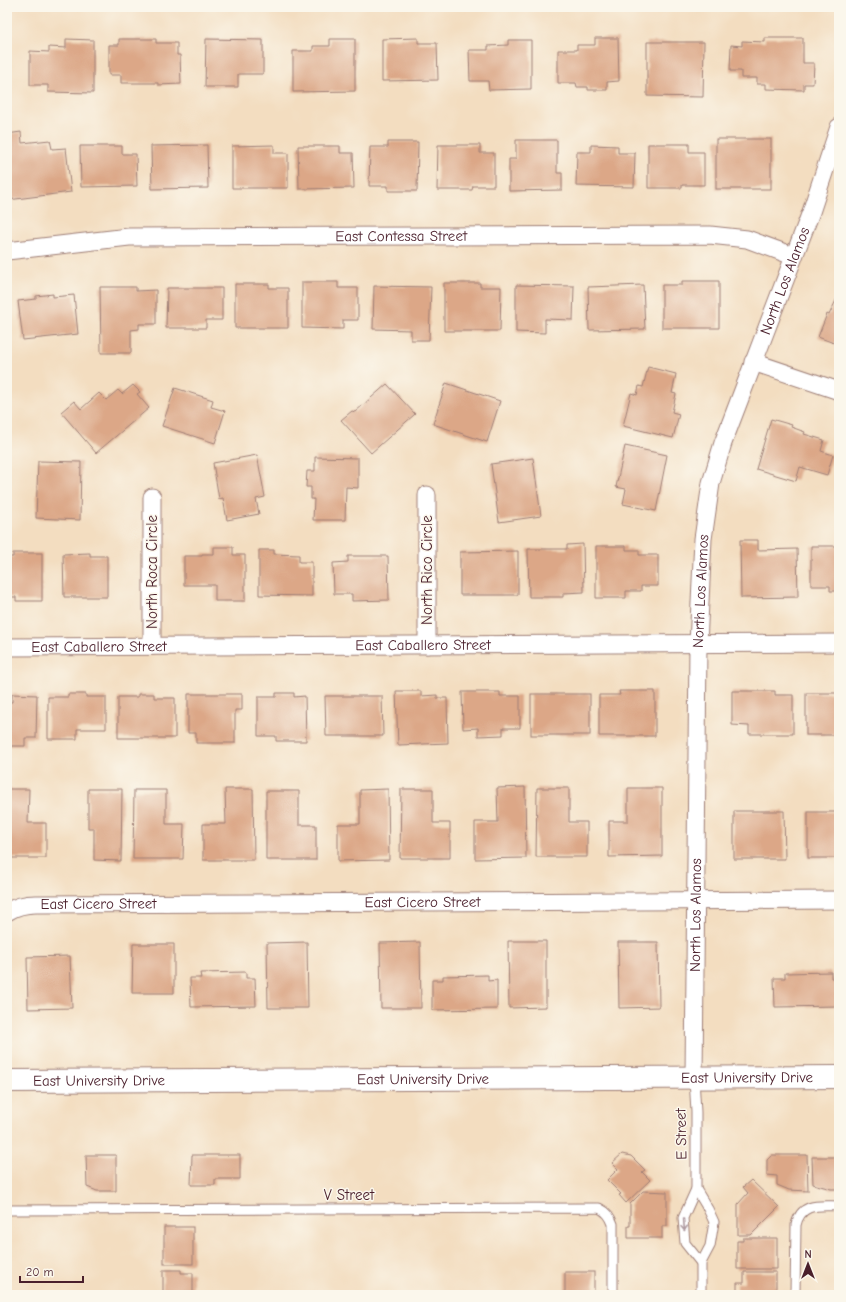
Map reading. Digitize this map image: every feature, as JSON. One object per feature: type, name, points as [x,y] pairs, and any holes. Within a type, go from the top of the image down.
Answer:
[{"type":"main road","name":"East University Drive","points":[[7,1082],[839,1077]]},
{"type":"street","name":"North Los Alamos","points":[[694,1078],[698,644],[703,539],[711,483],[723,443],[810,212],[839,127]]},
{"type":"street","name":"East Contessa Street","points":[[7,251],[130,237],[710,235],[747,239],[793,256]]},
{"type":"street","points":[[753,362],[839,391]]},
{"type":"street","name":"North Rico Circle","points":[[427,495],[427,645]]},
{"type":"street","name":"North Roca Circle","points":[[152,497],[152,646]]},
{"type":"street","name":"East Caballero Street","points":[[7,647],[839,643]]},
{"type":"street","name":"East Cicero Street","points":[[7,912],[24,904],[839,900]]},
{"type":"lane","name":"E Street","points":[[694,1078],[696,1112],[696,1189],[683,1218],[685,1243],[702,1263]]},
{"type":"lane","points":[[696,1189],[714,1222],[710,1246],[702,1263],[701,1295]]},
{"type":"lane","points":[[795,1295],[797,1219],[800,1213],[810,1207],[839,1206]]},
{"type":"lane","name":"V Street","points":[[7,1210],[599,1208],[605,1211],[613,1224],[613,1295]]},
{"type":"building","points":[[418,38],[418,43],[437,43],[438,80],[382,81],[382,39]]},
{"type":"building","points":[[595,38],[618,38],[619,81],[607,82],[607,90],[588,90],[588,87],[577,87],[576,83],[558,83],[558,50],[577,50],[577,45],[595,45]]},
{"type":"building","points":[[765,38],[803,38],[803,63],[814,63],[813,84],[804,84],[804,90],[766,89],[766,84],[757,84],[757,78],[741,78],[741,71],[730,71],[731,45],[742,46],[742,41],[765,42]]},
{"type":"building","points":[[66,39],[93,40],[93,93],[48,92],[48,85],[30,85],[30,51],[49,52],[49,47],[66,48]]},
{"type":"building","points":[[119,39],[156,39],[156,43],[177,43],[177,55],[180,55],[181,84],[158,85],[158,83],[121,83],[121,75],[109,75],[109,45],[119,45]]},
{"type":"building","points":[[206,39],[263,40],[263,74],[238,74],[238,87],[205,87]]},
{"type":"building","points":[[330,39],[355,39],[355,91],[293,92],[293,51],[313,51],[313,46],[330,46]]},
{"type":"building","points":[[508,40],[531,40],[531,89],[489,90],[488,81],[470,81],[469,50],[488,50],[488,46],[508,45]]},
{"type":"building","points":[[647,42],[704,42],[703,97],[647,96]]},
{"type":"building","points":[[21,132],[22,143],[50,140],[52,149],[66,148],[71,192],[8,200],[7,134]]},
{"type":"building","points":[[716,139],[771,139],[771,189],[716,189]]},
{"type":"building","points":[[516,140],[557,140],[557,173],[562,173],[562,190],[509,191],[509,159],[516,159]]},
{"type":"building","points":[[388,142],[418,142],[417,191],[388,191],[388,186],[369,186],[370,147],[388,147]]},
{"type":"building","points":[[648,144],[689,144],[689,152],[704,152],[704,185],[682,185],[682,188],[648,188]]},
{"type":"building","points":[[207,145],[208,188],[152,189],[151,146]]},
{"type":"building","points":[[274,145],[274,153],[288,153],[288,188],[232,188],[232,146]]},
{"type":"building","points":[[438,145],[480,145],[480,153],[494,153],[494,186],[473,186],[472,190],[437,190]]},
{"type":"building","points":[[591,145],[618,146],[618,153],[635,153],[634,187],[576,186],[577,152],[591,152]]},
{"type":"building","points":[[80,146],[122,146],[122,154],[136,154],[137,186],[81,187]]},
{"type":"building","points":[[298,146],[340,146],[340,153],[353,153],[354,188],[299,189]]},
{"type":"building","points":[[682,281],[719,281],[719,328],[662,328],[662,285],[682,285]]},
{"type":"building","points":[[302,282],[338,282],[338,288],[358,288],[358,320],[343,320],[343,329],[302,328]]},
{"type":"building","points":[[444,283],[480,283],[480,287],[501,287],[500,331],[444,331]]},
{"type":"building","points":[[235,284],[269,284],[269,288],[288,288],[288,328],[235,328]]},
{"type":"building","points":[[516,285],[574,286],[573,320],[545,319],[545,333],[516,332]]},
{"type":"building","points":[[643,285],[645,329],[589,330],[588,287]]},
{"type":"building","points":[[374,286],[431,287],[429,340],[411,340],[411,330],[373,329]]},
{"type":"building","points":[[100,287],[136,287],[136,291],[156,290],[156,324],[139,324],[139,329],[131,330],[131,353],[101,353]]},
{"type":"building","points":[[167,288],[222,288],[222,320],[206,320],[206,328],[166,328]]},
{"type":"building","points":[[53,294],[53,297],[74,295],[78,334],[23,340],[18,301],[36,299],[36,296]]},
{"type":"building","points":[[839,294],[839,345],[818,337],[827,314],[829,315]]},
{"type":"building","points":[[648,367],[676,374],[672,393],[676,394],[672,412],[679,414],[673,438],[623,426],[631,393],[637,395],[639,386],[643,387]]},
{"type":"building","points":[[446,383],[500,401],[487,442],[433,424]]},
{"type":"building","points":[[387,384],[415,414],[371,453],[341,420],[352,411],[355,412]]},
{"type":"building","points":[[133,385],[140,392],[137,394],[149,408],[96,453],[61,412],[74,401],[81,409],[99,393],[106,400],[118,390],[122,394]]},
{"type":"building","points":[[175,388],[213,400],[211,407],[225,411],[215,443],[162,426]]},
{"type":"building","points":[[771,419],[792,425],[791,427],[805,432],[804,434],[824,440],[821,451],[833,455],[827,475],[800,467],[796,481],[756,469]]},
{"type":"building","points":[[625,446],[667,455],[656,511],[623,504],[626,489],[616,487]]},
{"type":"building","points":[[257,455],[265,497],[256,499],[259,514],[227,520],[223,498],[219,499],[213,463]]},
{"type":"building","points":[[315,457],[358,458],[358,488],[346,487],[345,520],[313,520],[314,499],[311,499],[311,487],[306,487],[307,471],[315,471]]},
{"type":"building","points":[[533,458],[541,516],[499,522],[491,464]]},
{"type":"building","points":[[38,461],[81,462],[80,520],[36,518]]},
{"type":"building","points":[[740,540],[758,540],[758,550],[797,549],[798,597],[741,598]]},
{"type":"building","points":[[583,544],[584,592],[563,593],[563,597],[529,597],[528,549],[567,549],[567,545]]},
{"type":"building","points":[[596,546],[626,546],[626,550],[639,550],[639,555],[658,555],[658,586],[641,586],[641,591],[626,591],[626,598],[596,598]]},
{"type":"building","points":[[811,546],[839,546],[839,591],[830,591],[830,586],[811,586]]},
{"type":"building","points":[[214,547],[233,547],[233,555],[245,555],[245,601],[215,601],[215,585],[184,585],[184,556],[214,554]]},
{"type":"building","points":[[259,550],[274,550],[274,554],[299,555],[299,562],[312,562],[312,596],[259,595]]},
{"type":"building","points":[[518,551],[518,595],[460,595],[460,552]]},
{"type":"building","points":[[13,553],[42,553],[42,601],[16,601],[16,597],[7,597],[7,557],[13,557]]},
{"type":"building","points":[[90,553],[90,556],[107,556],[107,597],[64,597],[63,554]]},
{"type":"building","points":[[348,556],[388,556],[389,600],[352,601],[352,594],[334,594],[333,563],[348,562]]},
{"type":"building","points":[[396,691],[421,691],[421,696],[437,695],[437,698],[447,698],[448,743],[398,745]]},
{"type":"building","points":[[619,691],[655,691],[655,736],[599,736],[599,695],[620,695]]},
{"type":"building","points":[[732,691],[775,691],[775,695],[793,695],[793,734],[749,734],[749,726],[732,725]]},
{"type":"building","points":[[462,692],[500,692],[500,696],[520,696],[520,728],[503,728],[503,735],[478,736],[478,728],[463,729]]},
{"type":"building","points":[[276,693],[294,693],[294,697],[305,696],[306,741],[276,741],[276,736],[258,736],[258,697],[276,697]]},
{"type":"building","points":[[806,693],[839,693],[839,735],[806,735]]},
{"type":"building","points":[[12,694],[37,695],[36,738],[25,738],[25,746],[7,746],[7,702],[12,702]]},
{"type":"building","points":[[68,694],[86,694],[86,697],[106,697],[106,729],[77,729],[77,739],[48,739],[48,697],[68,697]]},
{"type":"building","points":[[138,694],[154,694],[154,698],[175,698],[175,738],[118,738],[118,697],[138,697]]},
{"type":"building","points":[[188,694],[242,694],[242,710],[235,710],[235,743],[196,743],[196,733],[188,733]]},
{"type":"building","points":[[531,694],[590,694],[590,735],[531,735]]},
{"type":"building","points":[[325,696],[382,696],[383,736],[326,736]]},
{"type":"building","points":[[525,787],[526,858],[475,859],[475,822],[498,822],[497,788]]},
{"type":"building","points":[[537,788],[569,788],[569,822],[587,822],[587,857],[536,857]]},
{"type":"building","points":[[628,788],[662,788],[662,856],[609,857],[609,821],[628,821]]},
{"type":"building","points":[[7,789],[29,789],[28,823],[46,823],[46,858],[7,858]]},
{"type":"building","points":[[88,789],[122,789],[121,861],[94,860],[94,828],[88,828]]},
{"type":"building","points":[[225,789],[253,789],[254,860],[203,860],[203,824],[226,824]]},
{"type":"building","points":[[388,789],[389,860],[338,861],[338,824],[360,824],[360,790]]},
{"type":"building","points":[[401,789],[433,789],[433,823],[450,823],[450,858],[400,858]]},
{"type":"building","points":[[134,790],[166,790],[166,824],[184,824],[183,859],[133,859]]},
{"type":"building","points":[[266,791],[299,791],[299,825],[316,825],[316,860],[266,860]]},
{"type":"building","points":[[734,811],[784,811],[785,859],[734,859]]},
{"type":"building","points":[[808,812],[839,812],[839,858],[808,858]]},
{"type":"building","points":[[508,941],[546,941],[546,1007],[509,1008]]},
{"type":"building","points":[[307,942],[308,1008],[268,1008],[267,943]]},
{"type":"building","points":[[420,942],[421,1008],[381,1008],[380,943]]},
{"type":"building","points":[[618,942],[658,942],[659,1007],[619,1008]]},
{"type":"building","points":[[133,944],[174,944],[174,993],[132,993]]},
{"type":"building","points":[[70,956],[72,1008],[28,1009],[27,957]]},
{"type":"building","points":[[246,972],[246,978],[255,978],[256,1006],[191,1007],[190,978],[201,978],[200,973]]},
{"type":"building","points":[[831,972],[831,978],[839,978],[839,1006],[775,1007],[774,978],[785,978],[785,973]]},
{"type":"building","points":[[488,975],[488,981],[497,980],[497,1009],[432,1010],[432,980],[443,980],[443,976]]},
{"type":"building","points":[[622,1154],[631,1156],[645,1170],[642,1172],[650,1180],[626,1203],[619,1195],[621,1194],[607,1180],[618,1169],[612,1163]]},
{"type":"building","points":[[86,1155],[116,1155],[116,1191],[97,1191],[87,1187]]},
{"type":"building","points":[[192,1155],[240,1155],[240,1179],[215,1179],[215,1185],[191,1185]]},
{"type":"building","points":[[772,1155],[807,1155],[808,1191],[789,1190],[777,1185],[777,1176],[767,1175],[767,1160]]},
{"type":"building","points":[[812,1157],[839,1157],[839,1189],[831,1189],[813,1184]]},
{"type":"building","points":[[751,1180],[779,1207],[751,1235],[738,1235],[738,1204],[748,1193],[743,1187]]},
{"type":"building","points":[[643,1191],[667,1192],[667,1226],[662,1226],[662,1238],[628,1238],[628,1226],[630,1226],[630,1204]]},
{"type":"building","points":[[164,1227],[193,1227],[193,1264],[164,1264]]},
{"type":"building","points":[[743,1238],[777,1238],[777,1269],[737,1269],[737,1241],[743,1241]]},
{"type":"building","points":[[163,1270],[181,1270],[181,1273],[193,1273],[193,1295],[163,1295]]},
{"type":"building","points":[[565,1272],[594,1272],[594,1295],[565,1295]]},
{"type":"building","points":[[744,1272],[776,1272],[776,1295],[737,1295],[737,1283],[744,1283]]}]
